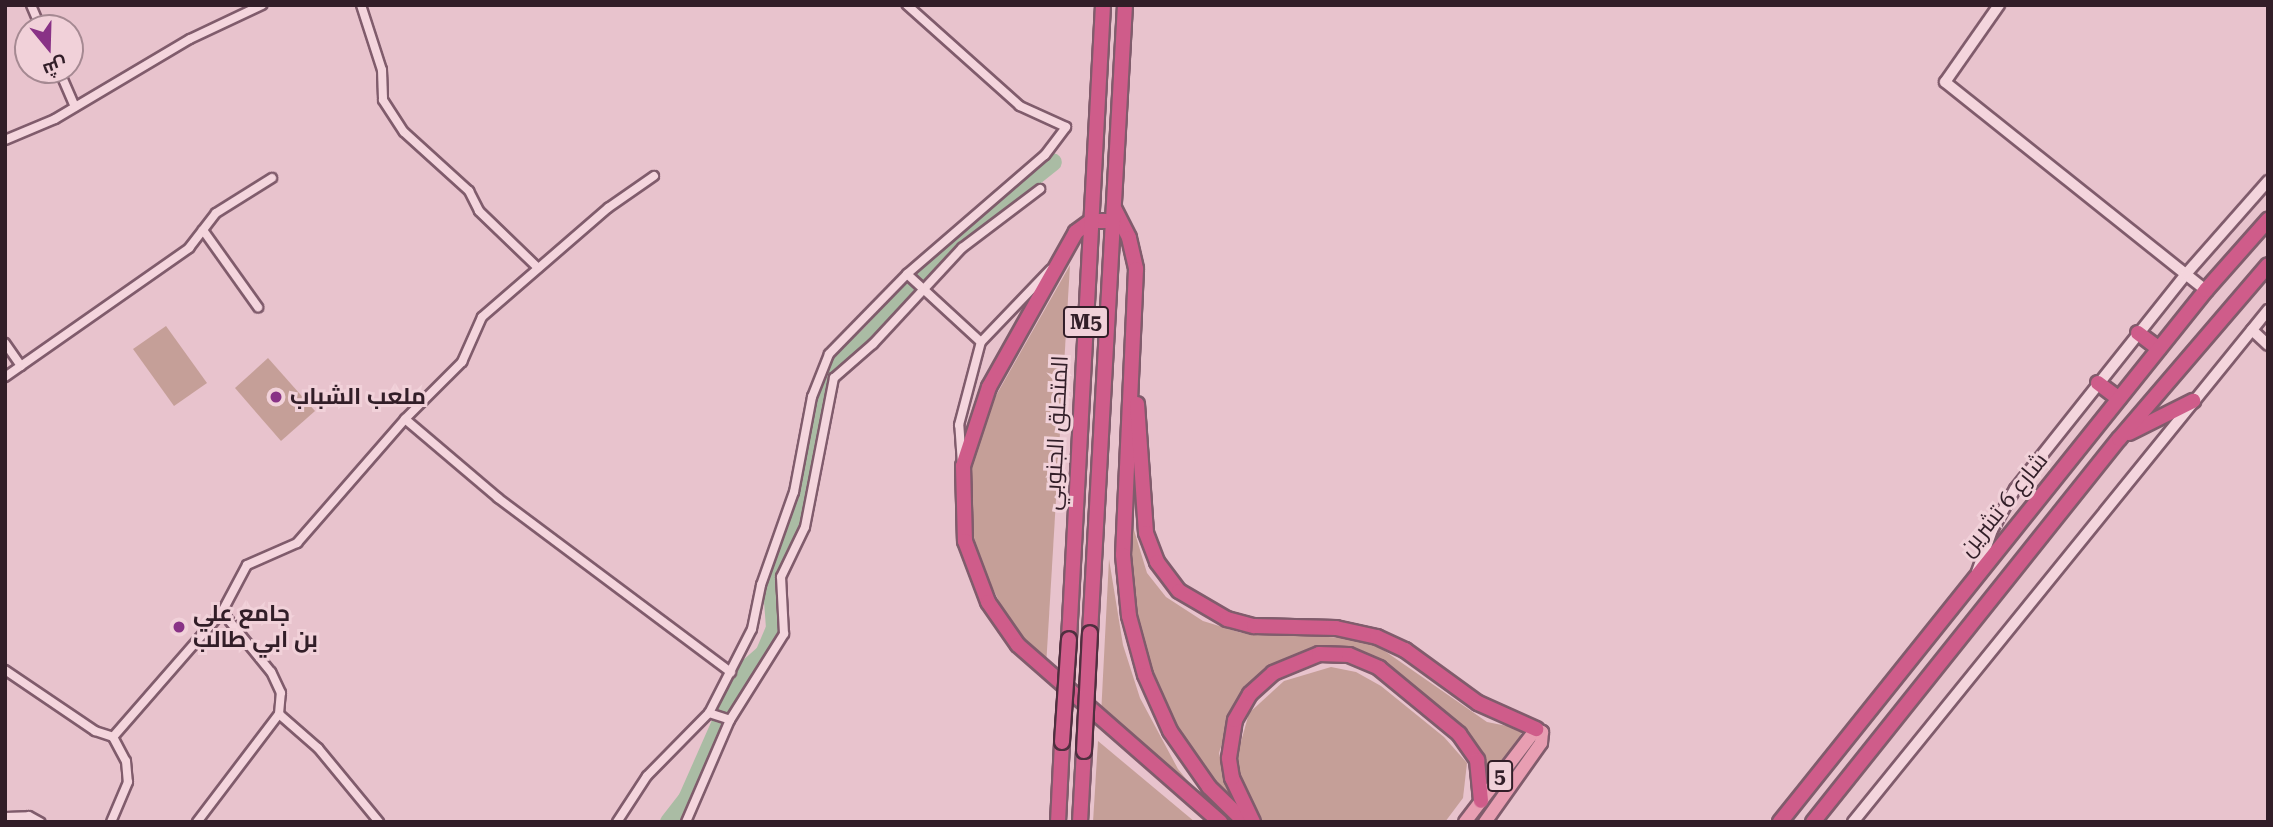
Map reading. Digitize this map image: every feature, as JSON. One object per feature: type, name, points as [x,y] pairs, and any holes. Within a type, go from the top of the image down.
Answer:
[{"type":"highway","name":"المتحلق الجنوبي","points":[[1058,822],[1103,5]]},
{"type":"highway","name":"المتحلق الجنوبي","points":[[1080,822],[1125,5]]},
{"type":"highway","points":[[1220,822],[1031,657],[1002,625],[978,583],[965,541],[963,466],[989,387],[1076,232],[1091,220],[1114,216],[1129,238],[1136,269],[1123,555],[1136,646],[1156,704],[1181,751],[1209,787],[1245,822]]},
{"type":"highway","name":"شارع 6 تشرين","points":[[1780,822],[2206,290],[2268,220]]},
{"type":"highway","points":[[1813,822],[2119,439],[2268,265]]},
{"type":"highway","points":[[2138,333],[2159,349]]},
{"type":"highway","points":[[1132,377],[1146,533],[1157,562],[1178,591],[1227,619],[1254,626],[1336,628],[1377,637],[1405,650],[1478,703],[1536,729]]},
{"type":"highway","points":[[2098,383],[2119,398]]},
{"type":"highway","points":[[2119,439],[2193,401]]},
{"type":"highway","points":[[1253,822],[1231,778],[1229,749],[1235,720],[1250,694],[1273,673],[1301,659],[1328,653],[1359,658],[1379,668],[1460,734],[1477,760],[1481,801]]},
{"type":"main road","name":"5","points":[[1465,822],[1536,729],[1544,739],[1485,822]]},
{"type":"street","points":[[5,141],[75,107],[190,39],[262,5]]},
{"type":"street","points":[[361,5],[382,69],[383,100],[404,132],[469,191],[479,211],[538,268]]},
{"type":"street","points":[[617,822],[647,776],[709,713],[752,629],[761,585],[793,492],[818,373],[852,327],[907,274],[1045,155],[1066,127],[1020,106],[907,5]]},
{"type":"street","points":[[1999,5],[1945,82],[2206,290]]},
{"type":"street","points":[[65,84],[75,107]]},
{"type":"street","points":[[113,737],[222,612],[247,565],[297,543],[405,419],[462,362],[482,317],[608,208],[654,176]]},
{"type":"street","points":[[5,377],[189,248],[216,213],[272,178]]},
{"type":"street","points":[[1977,575],[1992,530],[2011,496],[2186,274],[2268,181]]},
{"type":"street","points":[[686,822],[730,720],[784,634],[781,577],[805,527],[834,378],[925,289],[962,248],[1040,189]]},
{"type":"street","points":[[203,230],[258,307]]},
{"type":"street","points":[[963,466],[959,425],[981,342],[1058,265]]},
{"type":"street","points":[[907,274],[981,342]]},
{"type":"street","points":[[1853,822],[2268,310]]},
{"type":"street","points":[[2252,330],[2268,345]]},
{"type":"street","points":[[5,343],[21,366]]},
{"type":"street","points":[[405,419],[498,498],[731,672]]},
{"type":"street","points":[[197,822],[279,713],[281,692],[271,672],[222,612]]},
{"type":"street","points":[[5,670],[95,731],[113,737],[126,761],[128,782],[111,822]]},
{"type":"street","points":[[279,713],[318,748],[379,822]]},
{"type":"street","points":[[709,713],[730,720]]},
{"type":"street","points":[[5,817],[29,816],[40,822]]},
{"type":"shaded area","points":[[1070,265],[1046,667],[1013,630],[975,552],[970,469],[985,415]]},
{"type":"shaded area","points":[[166,326],[207,383],[174,406],[133,349]]},
{"type":"shaded area","points":[[268,358],[315,411],[281,441],[235,388]]},
{"type":"shaded area","points":[[1129,491],[1134,530],[1147,573],[1166,597],[1203,621],[1242,633],[1349,638],[1379,647],[1487,722],[1522,729],[1520,737],[1488,779],[1480,759],[1388,670],[1331,649],[1299,653],[1274,664],[1235,704],[1219,753],[1231,801],[1192,756],[1155,687],[1128,591]]},
{"type":"shaded area","points":[[1109,559],[1123,645],[1140,698],[1178,769],[1203,800],[1101,715]]},
{"type":"shaded area","points":[[1331,667],[1356,672],[1381,686],[1444,737],[1467,763],[1463,798],[1445,822],[1259,820],[1239,781],[1237,756],[1249,713],[1284,681]]},
{"type":"shaded area","points":[[1098,741],[1195,822],[1093,822]]},
{"type":"waterway","points":[[669,822],[687,799],[743,672],[764,654],[775,628],[771,574],[795,531],[829,371],[870,335],[959,237],[1053,162]]},
{"type":"place","name":"ملعب الشباب","points":[[276,397]]},
{"type":"place","name":"جامع علي بن ابي طالب","points":[[179,627]]}]
